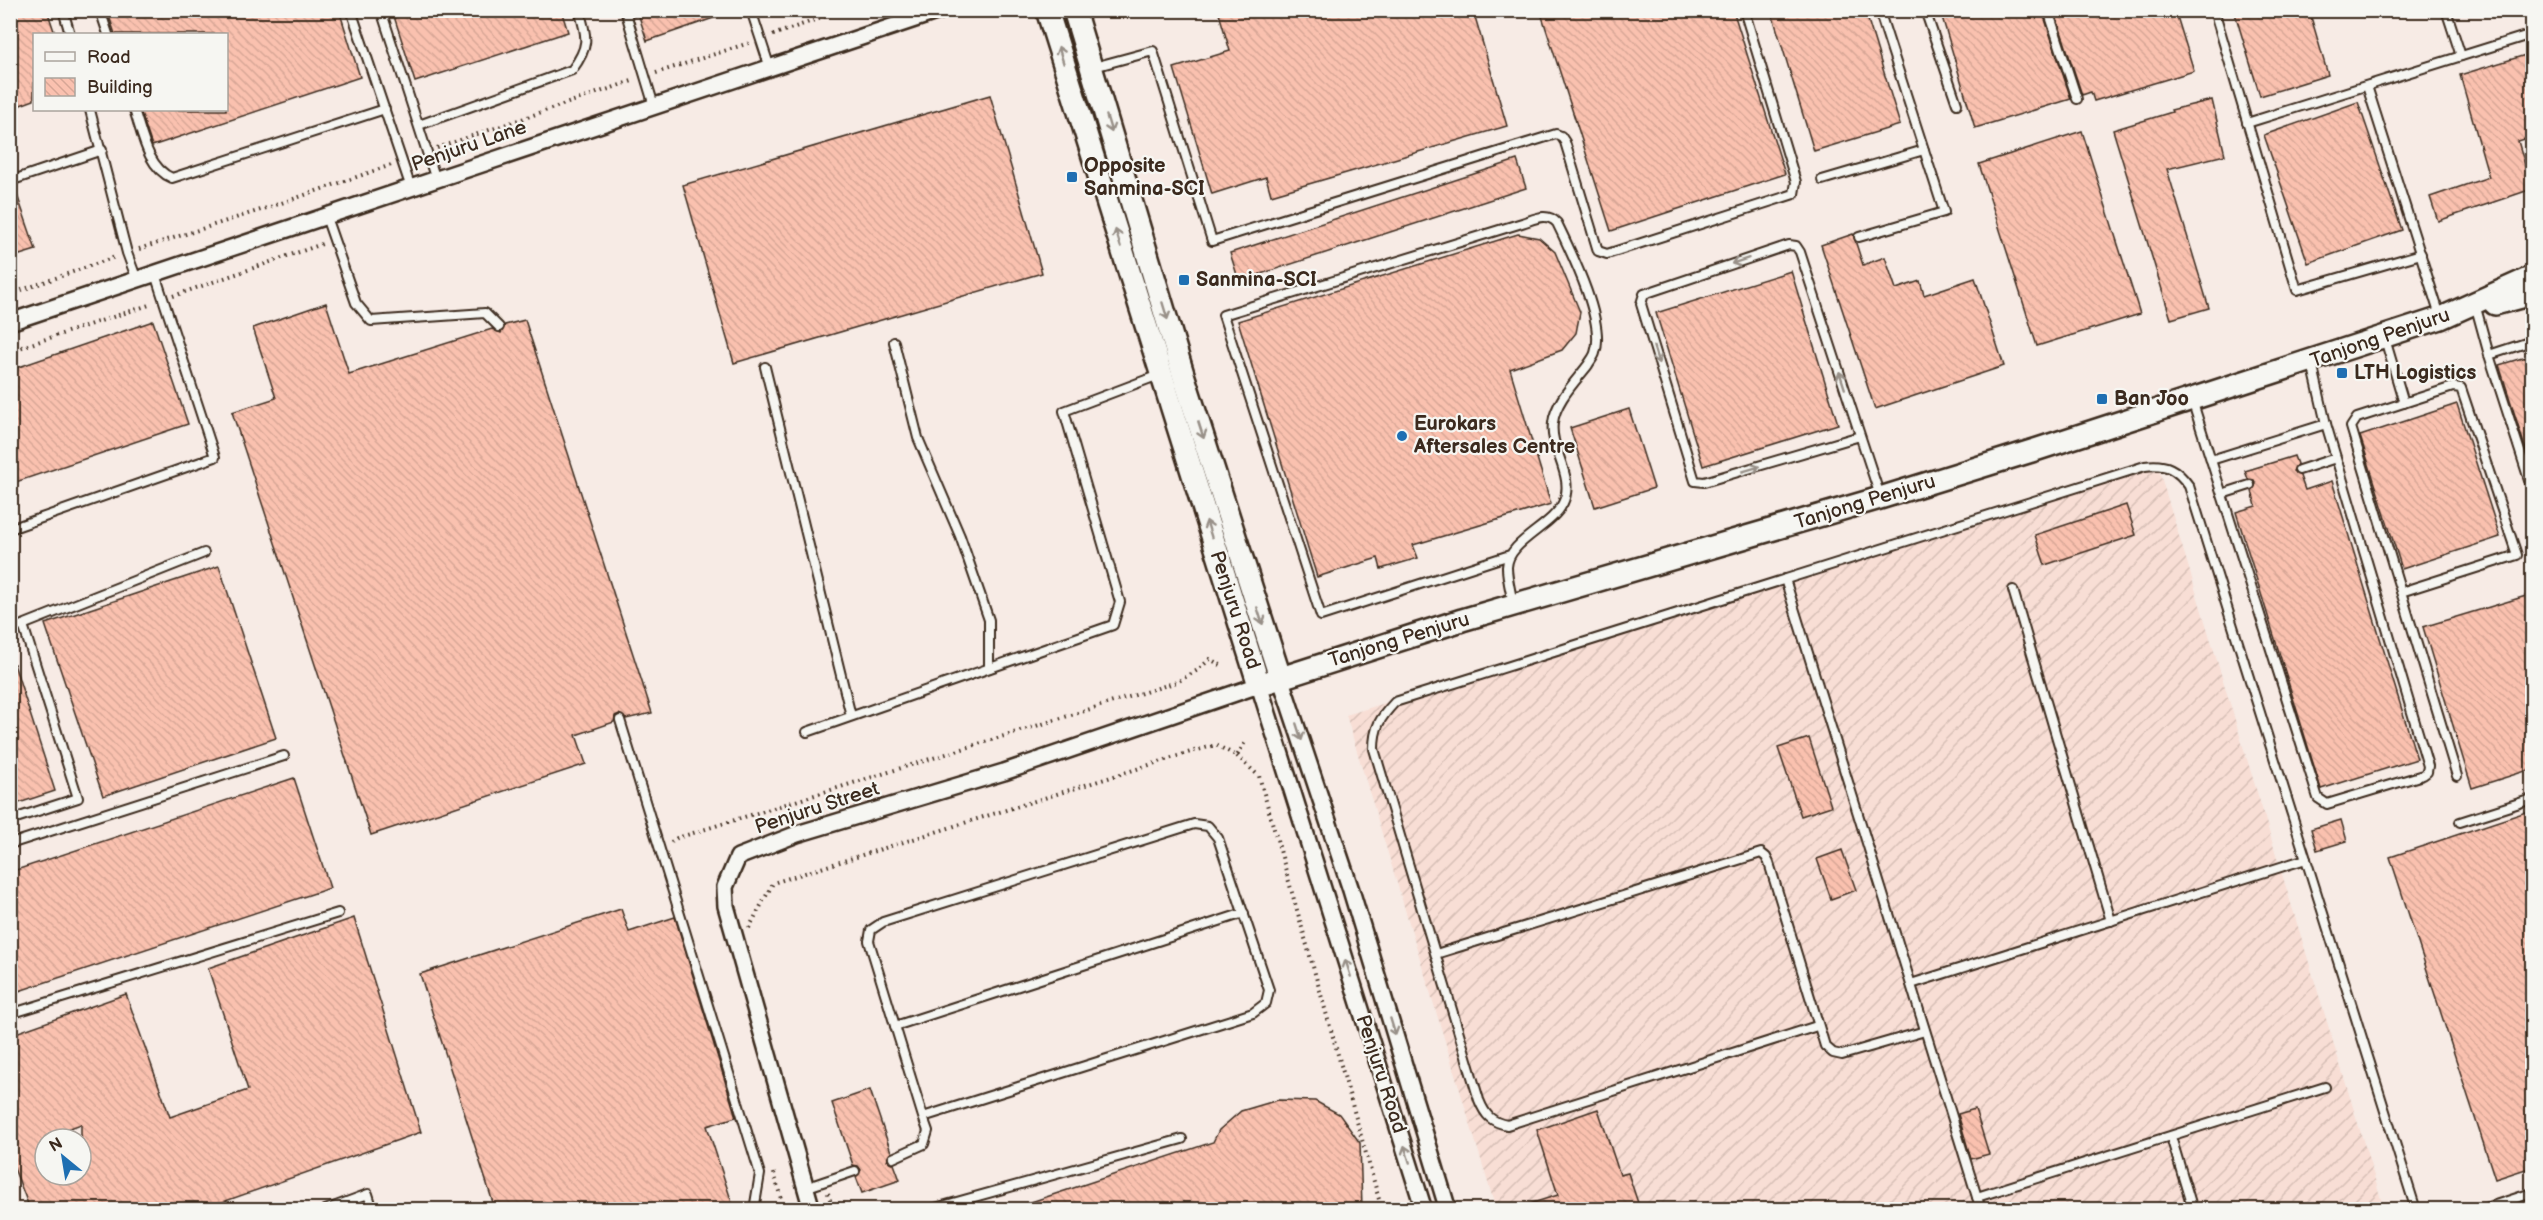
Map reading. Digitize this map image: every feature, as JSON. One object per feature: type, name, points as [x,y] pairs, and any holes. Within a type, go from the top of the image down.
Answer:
[{"type":"main road","name":"Penjuru Road","points":[[1047,10],[1258,685]]},
{"type":"main road","name":"Penjuru Road","points":[[1074,10],[1183,374],[1280,677]]},
{"type":"main road","name":"Tanjong Penjuru","points":[[1258,685],[1513,605],[1880,498],[2384,338],[2473,306],[2532,277]]},
{"type":"main road","name":"Tanjong Penjuru","points":[[2473,306],[2532,294]]},
{"type":"street","name":"Penjuru Lane","points":[[10,322],[942,10]]},
{"type":"street","name":"Penjuru Road","points":[[1280,677],[1351,890],[1448,1209]]},
{"type":"street","name":"Penjuru Road","points":[[1258,685],[1424,1209]]},
{"type":"street","name":"Penjuru Street","points":[[812,1209],[726,906],[725,887],[738,857],[797,834],[1004,772],[1258,685]]},
{"type":"lane","points":[[63,10],[70,33]]},
{"type":"lane","points":[[100,10],[108,33]]},
{"type":"lane","points":[[351,10],[411,188]]},
{"type":"lane","points":[[381,10],[436,180]]},
{"type":"lane","points":[[420,125],[572,70],[584,53],[585,28],[579,10]]},
{"type":"lane","points":[[625,10],[654,106]]},
{"type":"lane","points":[[752,10],[770,68]]},
{"type":"lane","points":[[1092,68],[1153,51],[1212,241],[1556,134],[1561,136],[1565,142],[1598,251],[1607,254],[1794,194],[1797,189],[1743,10]]},
{"type":"lane","points":[[1859,237],[1944,212],[1879,10]]},
{"type":"lane","points":[[1925,10],[1957,104]]},
{"type":"lane","points":[[2048,10],[2077,99]]},
{"type":"lane","points":[[2214,10],[2297,290],[2421,254]]},
{"type":"lane","points":[[2446,10],[2460,56]]},
{"type":"lane","points":[[2247,123],[2532,34]]},
{"type":"lane","points":[[2367,86],[2441,318]]},
{"type":"lane","points":[[134,111],[152,160],[162,174],[171,178],[385,109]]},
{"type":"lane","points":[[90,111],[127,253],[137,280]]},
{"type":"lane","points":[[10,181],[102,150]]},
{"type":"lane","points":[[1822,180],[1924,150]]},
{"type":"lane","points":[[1510,555],[1321,616],[1223,315],[1546,216],[1557,223],[1590,300],[1595,323],[1595,354],[1555,410],[1552,425],[1565,478],[1566,495],[1563,504],[1553,518],[1510,555],[1507,567],[1513,605]]},
{"type":"lane","points":[[326,217],[356,303],[371,321],[485,312],[499,327]]},
{"type":"lane","points":[[1860,436],[1704,483],[1695,481],[1641,304],[1644,294],[1789,245],[1796,246],[1860,436],[1880,498]]},
{"type":"lane","points":[[10,529],[215,457],[155,274]]},
{"type":"lane","points":[[2473,306],[2532,489]]},
{"type":"lane","points":[[2384,338],[2404,403]]},
{"type":"lane","points":[[2489,355],[2532,341]]},
{"type":"lane","points":[[894,342],[918,438],[960,536],[989,620],[989,668]]},
{"type":"lane","points":[[2192,399],[2321,801],[2327,804],[2423,775],[2427,772],[2428,766],[2326,424],[2311,361]]},
{"type":"lane","points":[[765,367],[851,716]]},
{"type":"lane","points":[[807,732],[1113,625],[1120,602],[1064,411],[1160,374]]},
{"type":"lane","points":[[2401,592],[2517,555],[2463,390],[2453,387],[2357,418],[2351,428],[2457,776]]},
{"type":"lane","points":[[2211,460],[2326,424]]},
{"type":"lane","points":[[2299,470],[2336,458]]},
{"type":"lane","points":[[1818,1026],[1507,1125],[1497,1123],[1484,1112],[1374,749],[1374,732],[1389,708],[1395,702],[2145,466],[2159,464],[2168,466],[2189,486],[2416,1209]]},
{"type":"lane","points":[[2222,494],[2250,485]]},
{"type":"lane","points":[[10,630],[204,553]]},
{"type":"lane","points":[[1785,579],[1981,1209]]},
{"type":"lane","points":[[2013,590],[2111,921]]},
{"type":"lane","points":[[10,820],[78,798],[23,625]]},
{"type":"lane","points":[[620,720],[760,1174],[754,1209]]},
{"type":"lane","points":[[10,844],[284,756]]},
{"type":"lane","points":[[2460,822],[2532,799]]},
{"type":"lane","points":[[892,1158],[924,1144],[928,1131],[923,1117],[869,941],[870,930],[883,922],[1194,824],[1208,826],[1218,838],[1244,913],[1269,990],[1266,1003],[1253,1013],[923,1117]]},
{"type":"lane","points":[[1436,954],[1761,853],[1769,863],[1825,1046],[1833,1053],[1842,1055],[1925,1031]]},
{"type":"lane","points":[[1911,984],[2306,859]]},
{"type":"lane","points":[[10,1014],[338,913]]},
{"type":"lane","points":[[895,1026],[1244,913]]},
{"type":"lane","points":[[1977,1197],[2325,1087]]},
{"type":"lane","points":[[2171,1137],[2193,1209]]},
{"type":"lane","points":[[928,1209],[1182,1138]]},
{"type":"lane","points":[[805,1188],[855,1171]]},
{"type":"lane","points":[[2480,1209],[2532,1193]]},
{"type":"lane","points":[[325,1209],[368,1194],[373,1209]]},
{"type":"path","points":[[1016,10],[1019,20]]},
{"type":"path","points":[[670,846],[671,841],[677,838],[1177,682],[1198,670],[1210,659],[1224,667]]},
{"type":"path","points":[[1237,756],[1259,776],[1382,1209]]},
{"type":"path","points":[[771,1162],[784,1209]]},
{"type":"shaded area","points":[[2158,467],[2384,1209],[1496,1209],[1346,715]]},
{"type":"building","points":[[10,10],[47,10],[55,33],[33,33],[33,100],[10,109]]},
{"type":"building","points":[[107,10],[339,10],[360,77],[152,146],[140,111],[228,111],[228,33],[115,33]]},
{"type":"building","points":[[392,10],[561,10],[568,32],[415,82]]},
{"type":"building","points":[[637,10],[727,10],[728,13],[647,41]]},
{"type":"building","points":[[1218,10],[1473,10],[1507,126],[1271,195],[1266,177],[1212,194],[1174,68],[1230,51]]},
{"type":"building","points":[[1540,10],[1733,10],[1785,174],[1611,231]]},
{"type":"building","points":[[1771,10],[1865,10],[1900,125],[1814,151]]},
{"type":"building","points":[[1940,10],[2042,10],[2071,99],[1975,128]]},
{"type":"building","points":[[2054,10],[2175,10],[2194,71],[2094,101],[2091,92],[2082,95]]},
{"type":"building","points":[[2234,10],[2309,10],[2328,75],[2260,96]]},
{"type":"building","points":[[2532,53],[2532,137],[2518,141],[2532,189],[2438,221],[2430,197],[2489,177],[2460,75]]},
{"type":"building","points":[[990,95],[1042,273],[734,363],[683,185]]},
{"type":"building","points":[[2212,100],[2225,155],[2167,169],[2209,308],[2171,319],[2113,130],[2172,112],[2171,110]]},
{"type":"building","points":[[2358,102],[2402,230],[2308,263],[2264,135]]},
{"type":"building","points":[[2082,131],[2140,314],[2037,346],[1979,164]]},
{"type":"building","points":[[1517,160],[1526,188],[1239,281],[1230,253]]},
{"type":"building","points":[[14,186],[36,250],[10,258],[10,187]]},
{"type":"building","name":"Eurokars Aftersales Centre","points":[[1518,234],[1539,238],[1555,252],[1580,312],[1576,333],[1562,350],[1510,369],[1551,504],[1413,545],[1418,558],[1381,569],[1378,558],[1317,577],[1238,321]]},
{"type":"building","points":[[1853,234],[1863,265],[1885,257],[1896,289],[1920,281],[1924,295],[1975,278],[2004,366],[1875,409],[1821,245]]},
{"type":"building","points":[[1791,271],[1838,424],[1703,466],[1656,313]]},
{"type":"building","points":[[326,303],[349,374],[492,329],[501,333],[505,325],[525,320],[652,713],[626,719],[619,714],[615,716],[614,722],[576,735],[586,764],[371,835],[232,412],[276,398],[253,328]]},
{"type":"building","points":[[153,321],[188,424],[10,484],[10,370]]},
{"type":"building","points":[[2532,355],[2532,469],[2499,365]]},
{"type":"building","points":[[2457,404],[2500,537],[2402,569],[2360,436]]},
{"type":"building","points":[[1629,409],[1654,488],[1595,507],[1570,428]]},
{"type":"building","points":[[2294,456],[2297,464],[2293,471],[2300,476],[2305,490],[2332,481],[2417,759],[2321,789],[2236,512],[2256,506],[2252,491],[2256,484],[2254,480],[2248,479],[2245,471]]},
{"type":"building","points":[[2126,505],[2136,535],[2045,565],[2035,535]]},
{"type":"building","points":[[219,566],[276,738],[103,796],[45,624]]},
{"type":"building","points":[[2526,596],[2532,619],[2532,769],[2472,788],[2423,627]]},
{"type":"building","points":[[14,664],[55,791],[10,806],[10,665]]},
{"type":"building","points":[[1809,738],[1831,806],[1801,816],[1778,748]]},
{"type":"building","points":[[294,778],[330,888],[10,994],[10,872]]},
{"type":"building","points":[[2532,810],[2532,1167],[2495,1179],[2390,857]]},
{"type":"building","points":[[2341,820],[2347,841],[2317,850],[2311,829]]},
{"type":"building","points":[[1842,850],[1856,890],[1831,899],[1817,859]]},
{"type":"building","points":[[621,909],[629,932],[675,917],[736,1117],[707,1126],[734,1209],[495,1209],[420,974]]},
{"type":"building","points":[[354,918],[421,1132],[203,1209],[30,1209],[10,1158],[10,1035],[126,994],[170,1117],[248,1090],[208,968]]},
{"type":"building","points":[[870,1090],[891,1152],[887,1160],[894,1164],[900,1180],[862,1193],[856,1177],[861,1170],[858,1166],[853,1165],[832,1103]]},
{"type":"building","points":[[1278,1100],[1315,1101],[1339,1114],[1360,1143],[1362,1209],[1017,1209],[1016,1207],[1213,1142],[1219,1130],[1241,1111]]},
{"type":"building","points":[[1598,1109],[1620,1175],[1628,1173],[1640,1209],[1523,1209],[1523,1206],[1558,1195],[1537,1130]]},
{"type":"building","points":[[1975,1109],[1989,1154],[1971,1159],[1958,1114]]},
{"type":"place","name":"Opposite Sanmina-SCI","points":[[1072,177]]},
{"type":"place","name":"Sanmina-SCI","points":[[1184,280]]},
{"type":"place","name":"LTH Logistics","points":[[2342,373]]},
{"type":"place","name":"Ban Joo","points":[[2102,399]]},
{"type":"place","name":"Eurokars Aftersales Centre","points":[[1402,436]]}]
